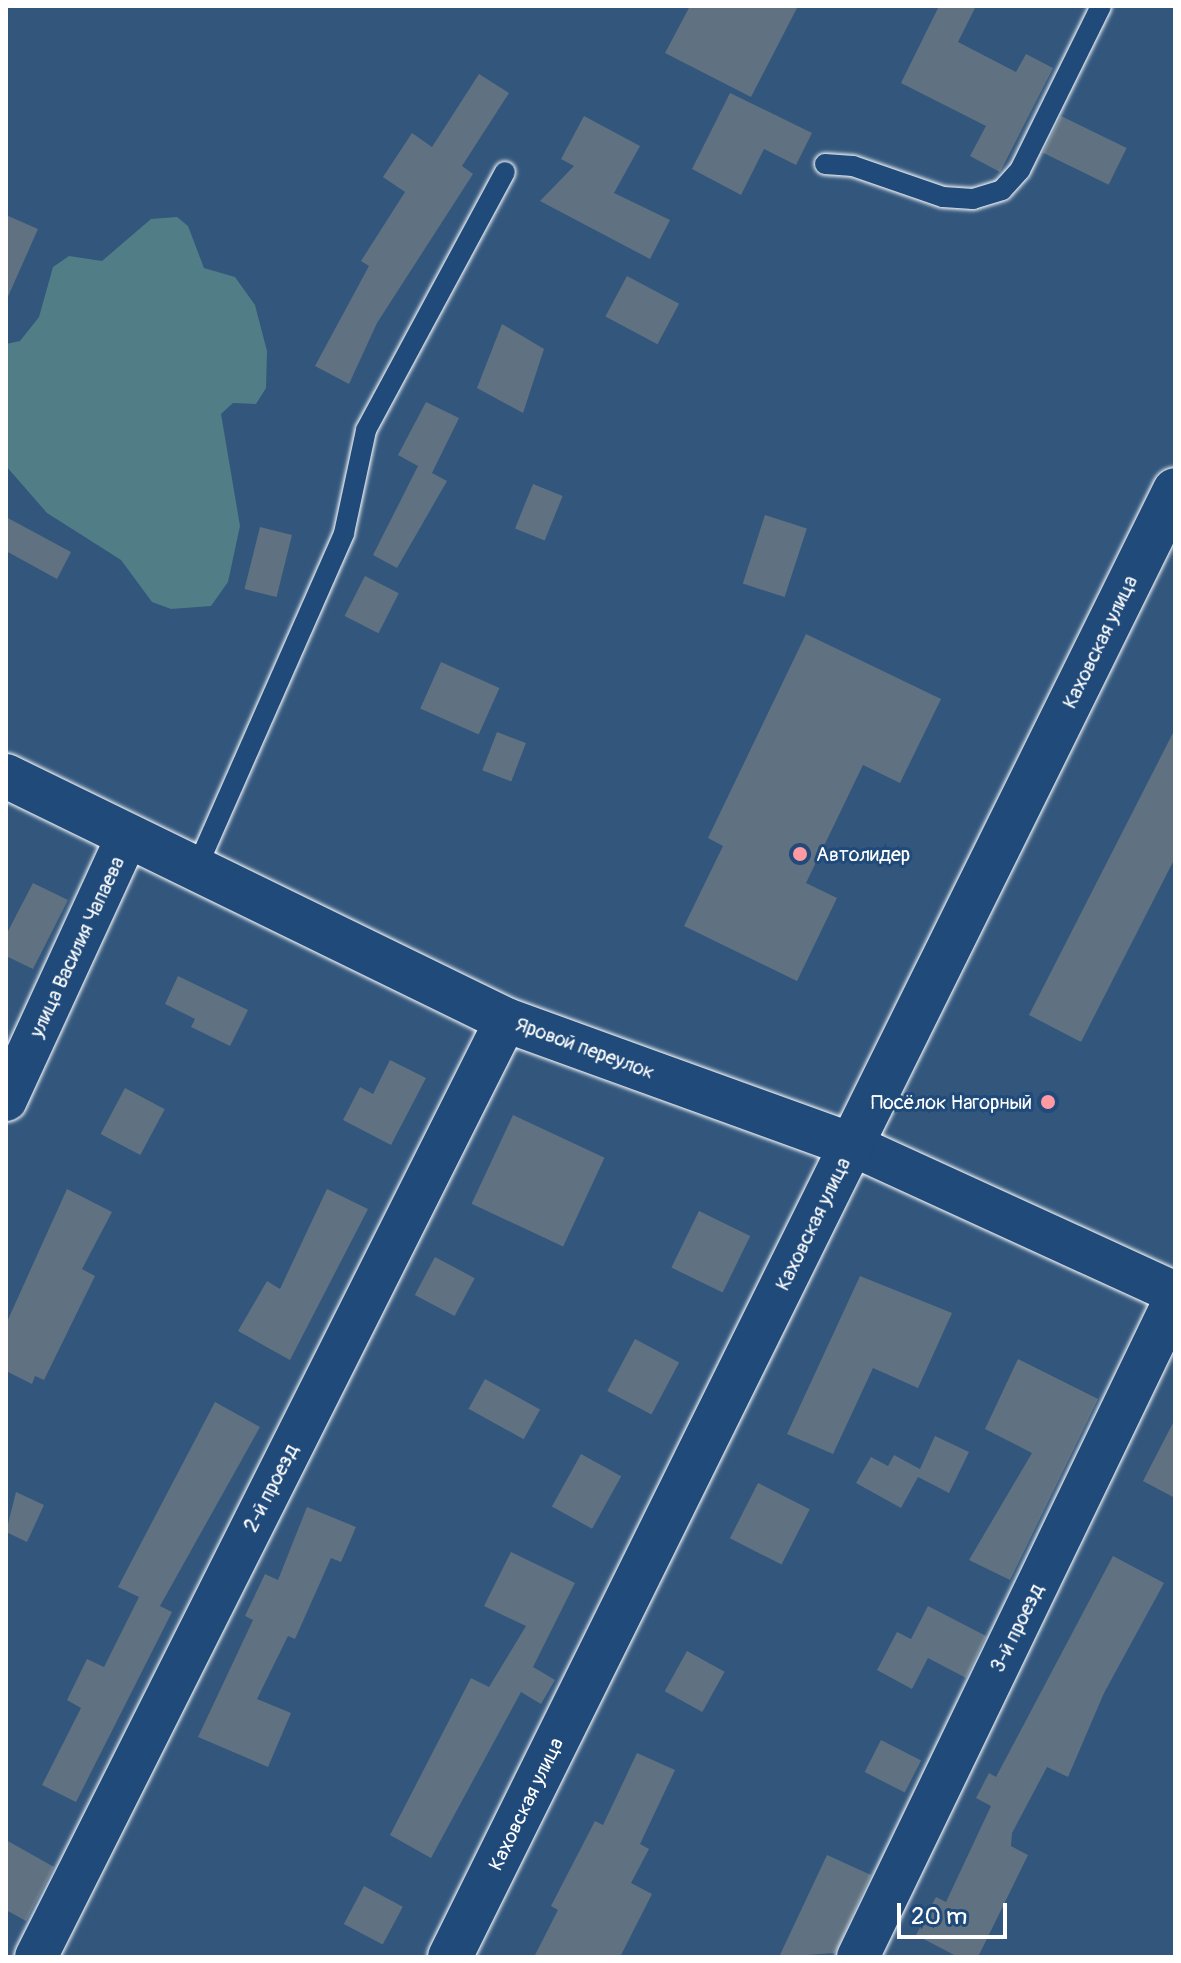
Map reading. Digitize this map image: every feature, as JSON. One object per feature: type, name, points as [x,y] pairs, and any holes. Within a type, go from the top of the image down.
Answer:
[{"type":"main road","name":"Каховская улица","points":[[450,1957],[1175,490]]},
{"type":"main road","name":"Яровой переулок","points":[[6,776],[506,1020],[852,1145]]},
{"type":"street","name":"улица Василия Чапаева","points":[[6,1100],[127,837]]},
{"type":"street","name":"2-й проезд","points":[[36,1957],[506,1020]]},
{"type":"street","name":"Яровой переулок","points":[[852,1145],[1175,1296]]},
{"type":"street","name":"3-й проезд","points":[[858,1957],[1175,1296]]},
{"type":"lane","points":[[825,164],[853,166],[943,197],[973,199],[1002,190],[1020,170],[1101,6]]},
{"type":"lane","points":[[197,867],[344,533],[366,430],[505,172]]},
{"type":"green space","points":[[177,217],[188,226],[204,268],[235,277],[255,305],[267,351],[266,388],[256,404],[233,403],[221,414],[240,526],[228,582],[211,606],[171,609],[152,602],[121,560],[47,513],[6,466],[6,344],[20,341],[39,317],[53,267],[69,256],[102,261],[151,219]]},
{"type":"building","points":[[690,6],[798,6],[751,97],[665,53]]},
{"type":"building","points":[[939,6],[976,6],[958,42],[1016,72],[1026,54],[1053,68],[1000,172],[970,156],[986,126],[901,83]]},
{"type":"building","points":[[479,74],[509,93],[462,166],[473,174],[377,323],[349,384],[315,366],[369,266],[361,261],[405,192],[383,177],[412,133],[432,147]]},
{"type":"building","points":[[730,93],[812,133],[796,165],[764,149],[741,195],[692,169]]},
{"type":"building","points":[[584,116],[640,146],[614,193],[670,220],[650,259],[540,201],[574,166],[561,159]]},
{"type":"building","points":[[1061,116],[1127,148],[1109,185],[1043,153]]},
{"type":"building","points":[[6,215],[38,229],[6,301]]},
{"type":"building","points":[[627,276],[679,304],[657,344],[605,317]]},
{"type":"building","points":[[502,324],[544,349],[523,413],[477,388]]},
{"type":"building","points":[[426,402],[459,418],[432,473],[447,481],[397,568],[373,555],[418,466],[398,455]]},
{"type":"building","points":[[533,484],[563,496],[545,540],[515,529]]},
{"type":"building","points":[[765,515],[807,529],[785,597],[743,583]]},
{"type":"building","points":[[6,517],[71,552],[57,579],[6,551]]},
{"type":"building","points":[[260,527],[292,535],[277,597],[245,589]]},
{"type":"building","points":[[365,576],[399,593],[378,633],[345,616]]},
{"type":"building","points":[[806,634],[941,699],[900,783],[863,765],[806,883],[837,898],[797,981],[684,926],[723,846],[708,838]]},
{"type":"building","points":[[441,662],[499,688],[479,735],[420,709]]},
{"type":"building","points":[[1175,729],[1175,858],[1081,1042],[1029,1015]]},
{"type":"building","points":[[497,732],[526,743],[511,781],[482,770]]},
{"type":"building","points":[[33,883],[68,900],[33,969],[6,956],[6,935]]},
{"type":"building","points":[[178,976],[248,1010],[230,1046],[191,1027],[195,1019],[165,1004]]},
{"type":"building","points":[[390,1060],[426,1078],[391,1145],[343,1120],[360,1087],[373,1094]]},
{"type":"building","points":[[125,1088],[165,1109],[140,1155],[101,1134]]},
{"type":"building","points":[[513,1115],[605,1158],[563,1247],[472,1204]]},
{"type":"building","points":[[67,1189],[112,1212],[82,1269],[95,1276],[44,1380],[35,1376],[32,1384],[6,1371],[6,1324]]},
{"type":"building","points":[[327,1189],[368,1209],[290,1360],[238,1331],[267,1281],[280,1289]]},
{"type":"building","points":[[699,1211],[750,1236],[723,1293],[671,1268]]},
{"type":"building","points":[[435,1257],[475,1278],[455,1316],[415,1295]]},
{"type":"building","points":[[860,1276],[952,1313],[918,1388],[873,1368],[833,1454],[787,1434]]},
{"type":"building","points":[[635,1339],[679,1362],[651,1415],[607,1391]]},
{"type":"building","points":[[1018,1359],[1098,1399],[1010,1580],[969,1560],[1032,1453],[985,1429]]},
{"type":"building","points":[[485,1379],[540,1410],[524,1439],[469,1409]]},
{"type":"building","points":[[215,1402],[260,1427],[160,1606],[172,1612],[76,1802],[42,1785],[81,1708],[67,1700],[87,1659],[104,1667],[139,1597],[118,1587]]},
{"type":"building","points":[[1175,1419],[1175,1498],[1143,1481]]},
{"type":"building","points":[[935,1436],[969,1452],[949,1493],[918,1477],[901,1508],[856,1483],[871,1457],[888,1466],[894,1455],[920,1469]]},
{"type":"building","points":[[581,1454],[621,1476],[592,1529],[552,1506]]},
{"type":"building","points":[[758,1483],[810,1509],[782,1565],[730,1538]]},
{"type":"building","points":[[16,1492],[44,1505],[27,1542],[6,1532]]},
{"type":"building","points":[[307,1507],[356,1527],[341,1562],[331,1558],[295,1639],[288,1636],[257,1699],[291,1713],[268,1767],[198,1737],[253,1620],[245,1616],[265,1574],[278,1580]]},
{"type":"building","points":[[511,1552],[575,1583],[533,1667],[555,1680],[541,1704],[521,1692],[431,1858],[390,1835],[471,1678],[489,1687],[526,1626],[484,1606]]},
{"type":"building","points":[[1113,1556],[1164,1583],[1104,1693],[1068,1777],[1047,1767],[1012,1833],[1011,1846],[1028,1855],[978,1957],[958,1957],[916,1935],[936,1897],[946,1902],[991,1806],[976,1798],[989,1773],[996,1777]]},
{"type":"building","points":[[928,1606],[986,1636],[966,1678],[928,1658],[912,1689],[877,1670],[897,1632],[911,1639]]},
{"type":"building","points":[[687,1651],[725,1672],[702,1712],[665,1691]]},
{"type":"building","points":[[881,1740],[921,1760],[905,1793],[865,1772]]},
{"type":"building","points":[[637,1753],[675,1770],[640,1844],[649,1849],[631,1883],[652,1894],[620,1957],[534,1957],[558,1910],[551,1906],[595,1821],[603,1825]]},
{"type":"building","points":[[6,1840],[54,1867],[26,1921],[6,1910]]},
{"type":"building","points":[[827,1855],[871,1875],[835,1953],[779,1957]]},
{"type":"building","points":[[364,1886],[403,1907],[383,1945],[344,1924]]},
{"type":"place","name":"Автолидер","points":[[800,854]]},
{"type":"place","name":"Посёлок Нагорный","points":[[1048,1102]]}]
